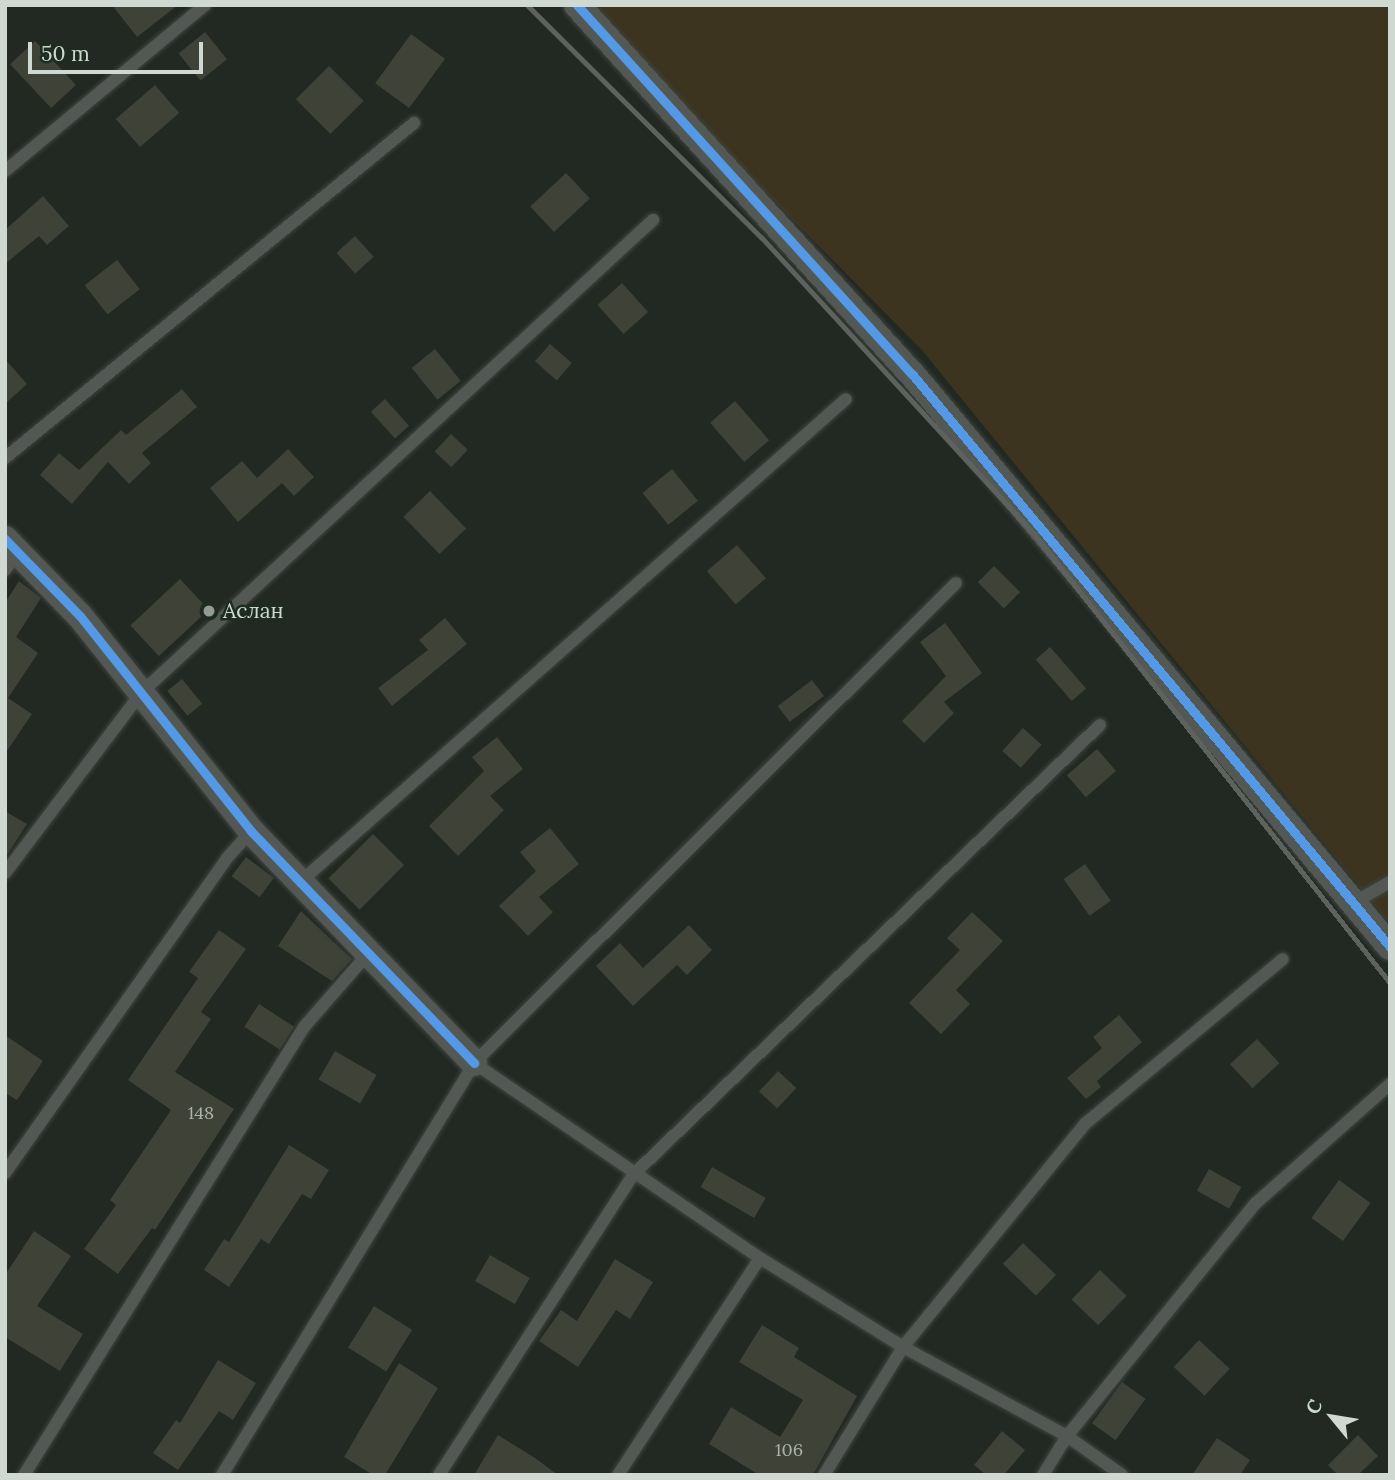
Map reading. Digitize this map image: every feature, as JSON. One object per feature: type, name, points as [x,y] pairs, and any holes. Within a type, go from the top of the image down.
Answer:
[{"type":"street","points":[[577,5],[912,374],[1390,947]]},
{"type":"street","points":[[9,554],[80,616],[251,831],[366,956],[474,1063]]},
{"type":"lane","points":[[5,171],[205,5]]},
{"type":"lane","points":[[5,458],[414,122]]},
{"type":"lane","points":[[5,873],[142,692],[653,220]]},
{"type":"lane","points":[[299,884],[846,399]]},
{"type":"lane","points":[[222,1475],[474,1063],[956,583]]},
{"type":"lane","points":[[439,1475],[634,1174],[1100,725]]},
{"type":"lane","points":[[5,1173],[227,858],[251,831]]},
{"type":"lane","points":[[1353,903],[1390,882]]},
{"type":"lane","points":[[24,1475],[304,1027],[366,956]]},
{"type":"lane","points":[[824,1475],[903,1347],[1086,1123],[1283,959]]},
{"type":"lane","points":[[474,1063],[760,1258],[903,1347],[1067,1436],[1122,1475]]},
{"type":"lane","points":[[1043,1475],[1067,1436],[1256,1203],[1390,1084]]},
{"type":"lane","points":[[618,1475],[760,1258]]},
{"type":"shaded area","points":[[579,5],[1390,5],[1390,924],[921,349]]},
{"type":"building","points":[[112,5],[178,5],[137,37]]},
{"type":"building","points":[[205,32],[227,59],[201,81],[179,53]]},
{"type":"building","points":[[411,34],[445,59],[409,108],[375,83]]},
{"type":"building","points":[[35,41],[76,85],[51,108],[10,64]]},
{"type":"building","points":[[329,66],[364,101],[330,134],[296,99]]},
{"type":"building","points":[[155,85],[179,113],[140,147],[116,119]]},
{"type":"building","points":[[566,173],[590,199],[554,232],[530,206]]},
{"type":"building","points":[[43,196],[69,226],[47,245],[39,236],[5,264],[5,230]]},
{"type":"building","points":[[355,236],[374,257],[355,274],[336,253]]},
{"type":"building","points":[[117,260],[140,289],[107,314],[85,285]]},
{"type":"building","points":[[622,283],[648,312],[624,334],[597,305]]},
{"type":"building","points":[[550,344],[572,363],[557,380],[535,361]]},
{"type":"building","points":[[435,349],[461,381],[437,400],[412,368]]},
{"type":"building","points":[[5,359],[27,384],[5,404]]},
{"type":"building","points":[[182,389],[197,407],[142,453],[151,463],[129,484],[108,462],[72,504],[40,475],[59,453],[79,470],[121,430],[126,435]]},
{"type":"building","points":[[385,399],[409,426],[395,438],[371,412]]},
{"type":"building","points":[[735,401],[769,440],[744,462],[710,423]]},
{"type":"building","points":[[451,434],[468,450],[451,467],[435,452]]},
{"type":"building","points":[[288,449],[314,477],[294,496],[282,483],[238,522],[210,488],[242,461],[257,478]]},
{"type":"building","points":[[672,469],[698,501],[668,525],[642,493]]},
{"type":"building","points":[[430,491],[466,528],[440,554],[403,517]]},
{"type":"building","points":[[737,545],[766,578],[736,604],[707,571]]},
{"type":"building","points":[[994,566],[1020,592],[1004,608],[978,582]]},
{"type":"building","points":[[180,579],[209,610],[159,656],[130,625]]},
{"type":"building","points":[[19,581],[41,598],[16,637],[38,653],[8,698],[32,714],[5,754],[5,603]]},
{"type":"building","points":[[445,618],[467,644],[392,706],[378,688],[428,650],[419,640]]},
{"type":"building","points":[[945,623],[982,673],[944,702],[954,713],[924,743],[902,721],[946,676],[920,642]]},
{"type":"building","points":[[1050,647],[1086,689],[1072,701],[1036,659]]},
{"type":"building","points":[[182,679],[202,704],[187,716],[167,691]]},
{"type":"building","points":[[812,680],[824,696],[790,722],[778,706]]},
{"type":"building","points":[[1023,728],[1042,745],[1021,768],[1002,751]]},
{"type":"building","points":[[497,737],[523,769],[490,796],[504,810],[458,856],[429,826],[484,771],[472,757]]},
{"type":"building","points":[[1097,749],[1116,771],[1086,797],[1067,775]]},
{"type":"building","points":[[5,811],[27,824],[5,858]]},
{"type":"building","points":[[550,828],[579,864],[539,897],[553,912],[528,936],[499,906],[536,871],[520,852]]},
{"type":"building","points":[[373,834],[404,865],[360,910],[328,879]]},
{"type":"building","points":[[246,857],[274,878],[260,897],[232,876]]},
{"type":"building","points":[[1085,864],[1111,901],[1090,916],[1064,879]]},
{"type":"building","points":[[301,911],[352,959],[332,981],[278,946]]},
{"type":"building","points":[[972,912],[1003,941],[956,990],[970,1004],[941,1034],[909,1003],[960,950],[947,938]]},
{"type":"building","points":[[689,925],[712,950],[687,975],[677,965],[633,1006],[596,966],[620,943],[643,968]]},
{"type":"building","points":[[219,930],[246,949],[201,1012],[211,1019],[175,1072],[234,1109],[155,1230],[152,1228],[118,1274],[84,1249],[116,1205],[110,1200],[171,1110],[128,1080],[198,978],[189,972]]},
{"type":"building","points":[[259,1004],[294,1027],[280,1050],[244,1027]]},
{"type":"building","points":[[1119,1015],[1142,1042],[1097,1081],[1101,1087],[1086,1099],[1067,1078],[1102,1048],[1093,1037]]},
{"type":"building","points":[[5,1035],[43,1061],[17,1100],[5,1093]]},
{"type":"building","points":[[1257,1039],[1280,1063],[1252,1088],[1230,1064]]},
{"type":"building","points":[[335,1051],[377,1075],[360,1104],[318,1080]]},
{"type":"building","points":[[778,1071],[796,1088],[777,1109],[759,1091]]},
{"type":"building","points":[[289,1145],[329,1170],[311,1199],[302,1194],[269,1244],[261,1239],[229,1287],[204,1270],[224,1239],[229,1242]]},
{"type":"building","points":[[712,1167],[766,1198],[754,1218],[700,1187]]},
{"type":"building","points":[[1209,1169],[1241,1187],[1229,1209],[1197,1191]]},
{"type":"building","points":[[1339,1180],[1371,1203],[1343,1241],[1311,1218]]},
{"type":"building","points":[[34,1231],[71,1256],[37,1306],[83,1334],[60,1371],[5,1337],[5,1275]]},
{"type":"building","points":[[1023,1243],[1056,1275],[1036,1296],[1003,1264]]},
{"type":"building","points":[[490,1255],[530,1278],[515,1304],[475,1281]]},
{"type":"building","points":[[615,1259],[653,1282],[630,1319],[616,1310],[578,1367],[539,1341],[561,1310],[577,1321]]},
{"type":"building","points":[[1100,1270],[1127,1296],[1098,1325],[1072,1299]]},
{"type":"building","points":[[374,1306],[412,1330],[386,1371],[348,1348]]},
{"type":"building","points":[[762,1325],[799,1348],[794,1357],[857,1396],[813,1475],[759,1475],[709,1444],[731,1407],[780,1437],[803,1400],[739,1362]]},
{"type":"building","points":[[1199,1340],[1230,1369],[1204,1396],[1174,1367]]},
{"type":"building","points":[[218,1360],[256,1383],[233,1420],[219,1411],[178,1470],[153,1453],[176,1420],[180,1423]]},
{"type":"building","points":[[399,1363],[438,1388],[385,1475],[373,1475],[344,1457]]},
{"type":"building","points":[[1122,1382],[1145,1399],[1115,1440],[1092,1423]]},
{"type":"building","points":[[1002,1431],[1025,1450],[1004,1475],[986,1475],[974,1465]]},
{"type":"building","points":[[498,1435],[535,1458],[558,1475],[474,1475]]},
{"type":"building","points":[[1358,1435],[1378,1456],[1358,1475],[1338,1475],[1328,1465]]},
{"type":"building","points":[[1217,1438],[1250,1460],[1240,1475],[1192,1475]]},
{"type":"railway","points":[[527,5],[761,237],[1034,534],[1390,983]]},
{"type":"cycle path","points":[[577,5],[912,374],[1390,947]]},
{"type":"cycle path","points":[[5,539],[80,616],[251,831],[474,1063]]},
{"type":"place","name":"Аслан","points":[[209,611]]}]
